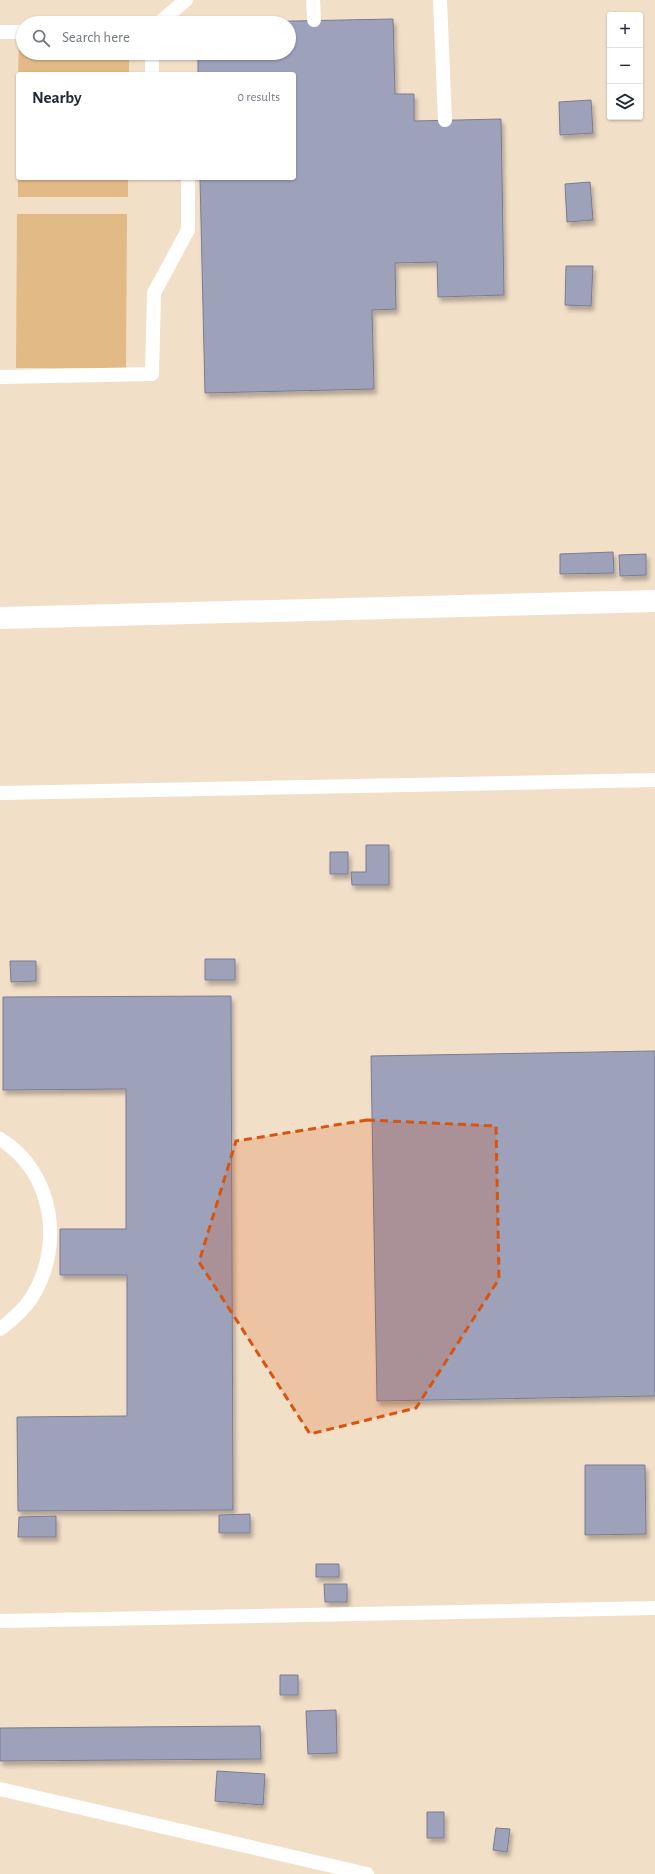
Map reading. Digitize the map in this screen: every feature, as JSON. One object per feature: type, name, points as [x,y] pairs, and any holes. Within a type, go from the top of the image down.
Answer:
[{"type":"street","points":[[0,618],[655,601]]},
{"type":"lane","points":[[167,16],[186,0]]},
{"type":"lane","points":[[313,0],[314,20]]},
{"type":"lane","points":[[440,0],[445,120]]},
{"type":"lane","points":[[0,32],[16,32]]},
{"type":"lane","points":[[152,60],[152,72]]},
{"type":"lane","points":[[0,377],[152,374],[154,293],[188,230],[188,180]]},
{"type":"lane","points":[[0,793],[655,780]]},
{"type":"lane","points":[[0,1139],[19,1155],[33,1172],[43,1192],[50,1213],[51,1235],[49,1258],[42,1279],[32,1298],[17,1316],[0,1329]]},
{"type":"lane","points":[[0,1621],[655,1608]]},
{"type":"lane","points":[[0,1789],[367,1874]]},
{"type":"highlighted area","points":[[367,1120],[496,1126],[499,1279],[416,1408],[310,1434],[199,1262],[236,1141]]},
{"type":"shaded area","points":[[18,60],[129,60],[129,72],[18,72]]},
{"type":"shaded area","points":[[18,180],[128,180],[128,197],[18,197]]},
{"type":"shaded area","points":[[17,214],[127,214],[126,368],[16,368]]},
{"type":"building","points":[[393,19],[395,94],[414,94],[414,121],[501,119],[504,295],[438,297],[437,262],[395,263],[396,309],[372,310],[374,389],[205,393],[200,180],[296,180],[296,72],[198,72],[198,60],[296,60],[296,21]]},
{"type":"building","points":[[591,100],[593,133],[560,135],[559,102]]},
{"type":"building","points":[[590,182],[593,220],[567,222],[565,184]]},
{"type":"building","points":[[566,266],[593,266],[591,306],[565,305]]},
{"type":"building","points":[[613,552],[614,573],[560,574],[560,554]]},
{"type":"building","points":[[646,554],[646,575],[620,576],[619,555]]},
{"type":"building","points":[[366,845],[389,845],[389,885],[352,885],[351,872],[366,872]]},
{"type":"building","points":[[330,852],[348,852],[348,874],[330,874]]},
{"type":"building","points":[[205,959],[235,959],[235,980],[205,980]]},
{"type":"building","points":[[10,961],[36,961],[36,981],[11,982]]},
{"type":"building","points":[[231,996],[233,1510],[18,1511],[17,1417],[127,1416],[127,1275],[60,1275],[60,1229],[126,1229],[126,1089],[3,1090],[3,997]]},
{"type":"building","points":[[655,1051],[655,1396],[377,1401],[371,1056]]},
{"type":"building","points":[[585,1465],[645,1465],[646,1534],[585,1535]]},
{"type":"building","points":[[250,1514],[250,1533],[219,1533],[219,1515]]},
{"type":"building","points":[[56,1516],[56,1537],[18,1537],[19,1517]]},
{"type":"building","points":[[316,1564],[339,1564],[339,1577],[316,1577]]},
{"type":"building","points":[[324,1584],[347,1584],[347,1602],[325,1602]]},
{"type":"building","points":[[280,1675],[298,1675],[298,1695],[280,1695]]},
{"type":"building","points":[[336,1710],[337,1753],[308,1754],[306,1711]]},
{"type":"building","points":[[260,1726],[261,1759],[0,1761],[0,1728]]},
{"type":"building","points":[[217,1771],[265,1774],[263,1805],[215,1801]]},
{"type":"building","points":[[427,1812],[444,1812],[444,1838],[427,1838]]},
{"type":"building","points":[[496,1828],[510,1829],[507,1852],[493,1850]]}]
